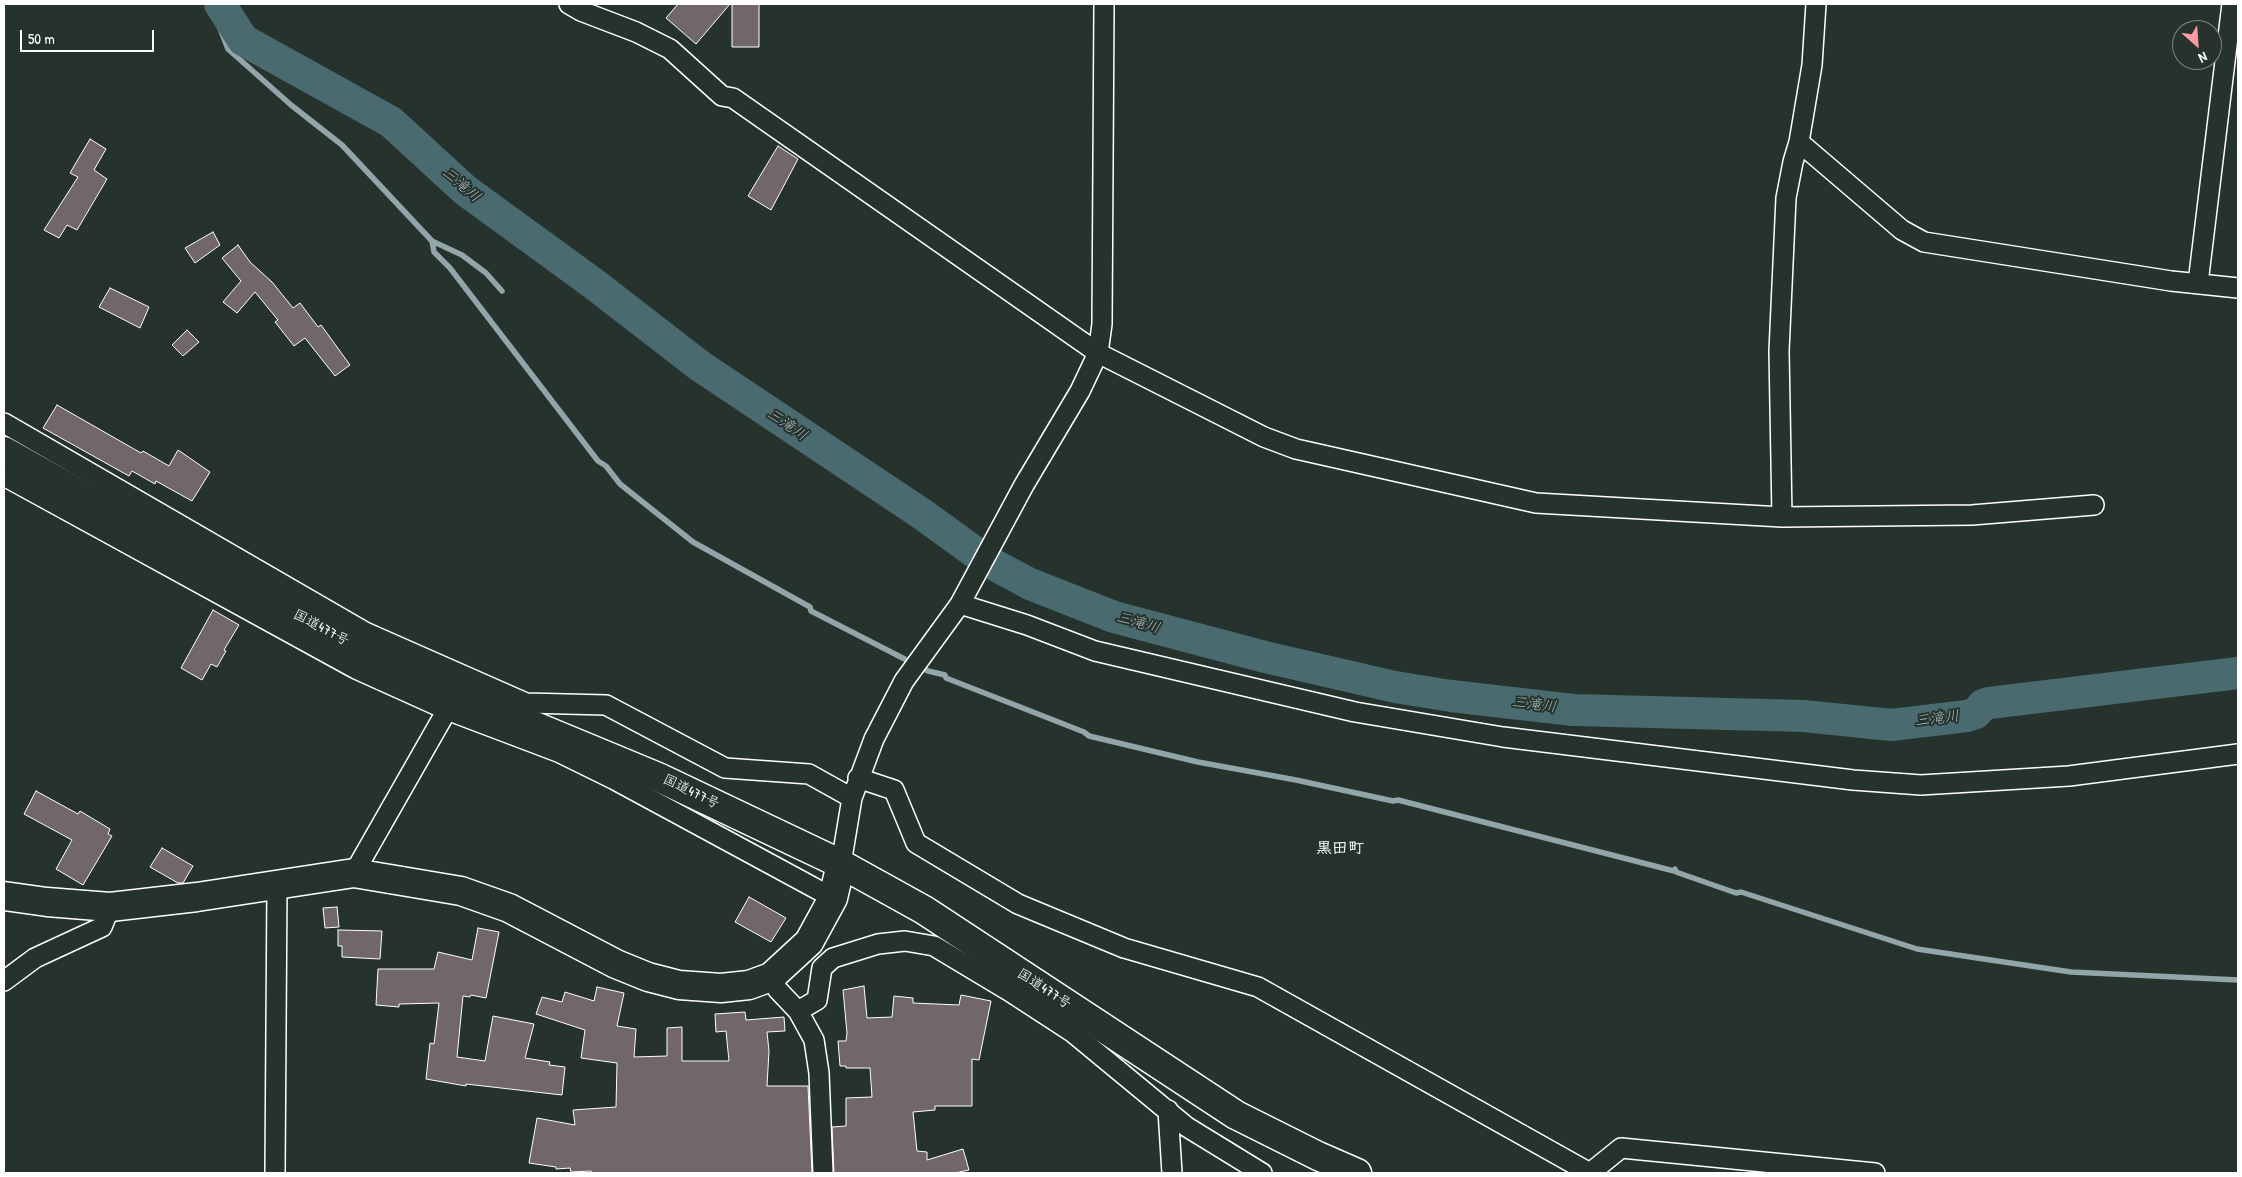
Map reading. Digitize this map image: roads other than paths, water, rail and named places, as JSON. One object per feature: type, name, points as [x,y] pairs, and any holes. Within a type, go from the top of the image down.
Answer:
[{"type":"main road","name":"国道477号","points":[[4,458],[317,627],[431,683],[658,776],[841,864],[924,910],[1236,1115],[1357,1173]]},
{"type":"main road","points":[[4,896],[47,902],[110,907],[197,897],[354,873],[461,891],[508,908],[616,964],[648,977],[679,985],[721,988],[749,985],[771,977],[809,942],[832,898],[841,864]]},
{"type":"street","points":[[569,4],[581,11],[636,32],[670,49],[722,96],[733,98],[1098,353],[1264,437],[1296,450],[1536,503],[1782,517],[1972,515],[2094,506]]},
{"type":"street","points":[[841,864],[852,798],[874,739],[904,681],[961,602],[1024,485],[1080,391],[1098,353],[1102,324],[1104,4]]},
{"type":"street","points":[[1782,517],[1780,351],[1786,198],[1793,162],[1800,142],[1812,65],[1816,4]]},
{"type":"street","points":[[2198,283],[2232,6]]},
{"type":"street","points":[[1800,142],[1902,230],[1924,242],[2162,279],[2238,288]]},
{"type":"street","points":[[4,423],[374,636],[526,703],[606,705],[725,768],[809,774],[852,798]]},
{"type":"street","points":[[4,458],[356,669],[447,710],[558,752],[832,898]]},
{"type":"street","points":[[961,602],[1095,651],[1355,712],[1503,738],[1843,779],[1921,785],[2059,776],[2238,754]]},
{"type":"street","points":[[354,873],[447,710]]},
{"type":"street","points":[[858,778],[894,790],[916,843],[1018,904],[1124,948],[1258,987],[1590,1173],[1621,1148],[1874,1173]]},
{"type":"street","points":[[275,1173],[277,884]]},
{"type":"street","points":[[4,981],[35,958],[102,927],[110,907]]},
{"type":"street","points":[[798,1011],[817,1000],[822,968],[833,958],[887,943],[905,941],[934,946],[1072,1032],[1187,1127],[1262,1173]]},
{"type":"street","points":[[771,977],[778,990],[798,1011],[814,1040],[818,1072],[823,1173]]},
{"type":"street","points":[[1168,1110],[1172,1173]]},
{"type":"waterway","points":[[217,4],[219,26],[228,49],[291,105],[342,145],[432,241],[462,255],[486,273],[502,291]]},
{"type":"waterway","name":"三滝川","points":[[220,4],[243,40],[391,122],[465,190],[594,284],[700,366],[922,514],[987,561],[1030,584],[1114,617],[1265,657],[1395,687],[1451,696],[1573,710],[1804,716],[1891,725],[1967,716],[1976,713],[1983,705],[1989,703],[2238,673]]},
{"type":"waterway","points":[[432,241],[434,252],[450,268],[598,461],[606,466],[620,484],[693,542],[810,607],[811,611],[928,671],[945,675],[946,678],[1084,732],[1089,736],[1198,762],[1296,780],[1393,801],[1398,800],[1674,871],[1675,869],[1676,872],[1736,893],[1741,892],[1917,949],[2071,972],[2238,980]]},
{"type":"district","name":"黒田町","points":[[1340,849]]}]
